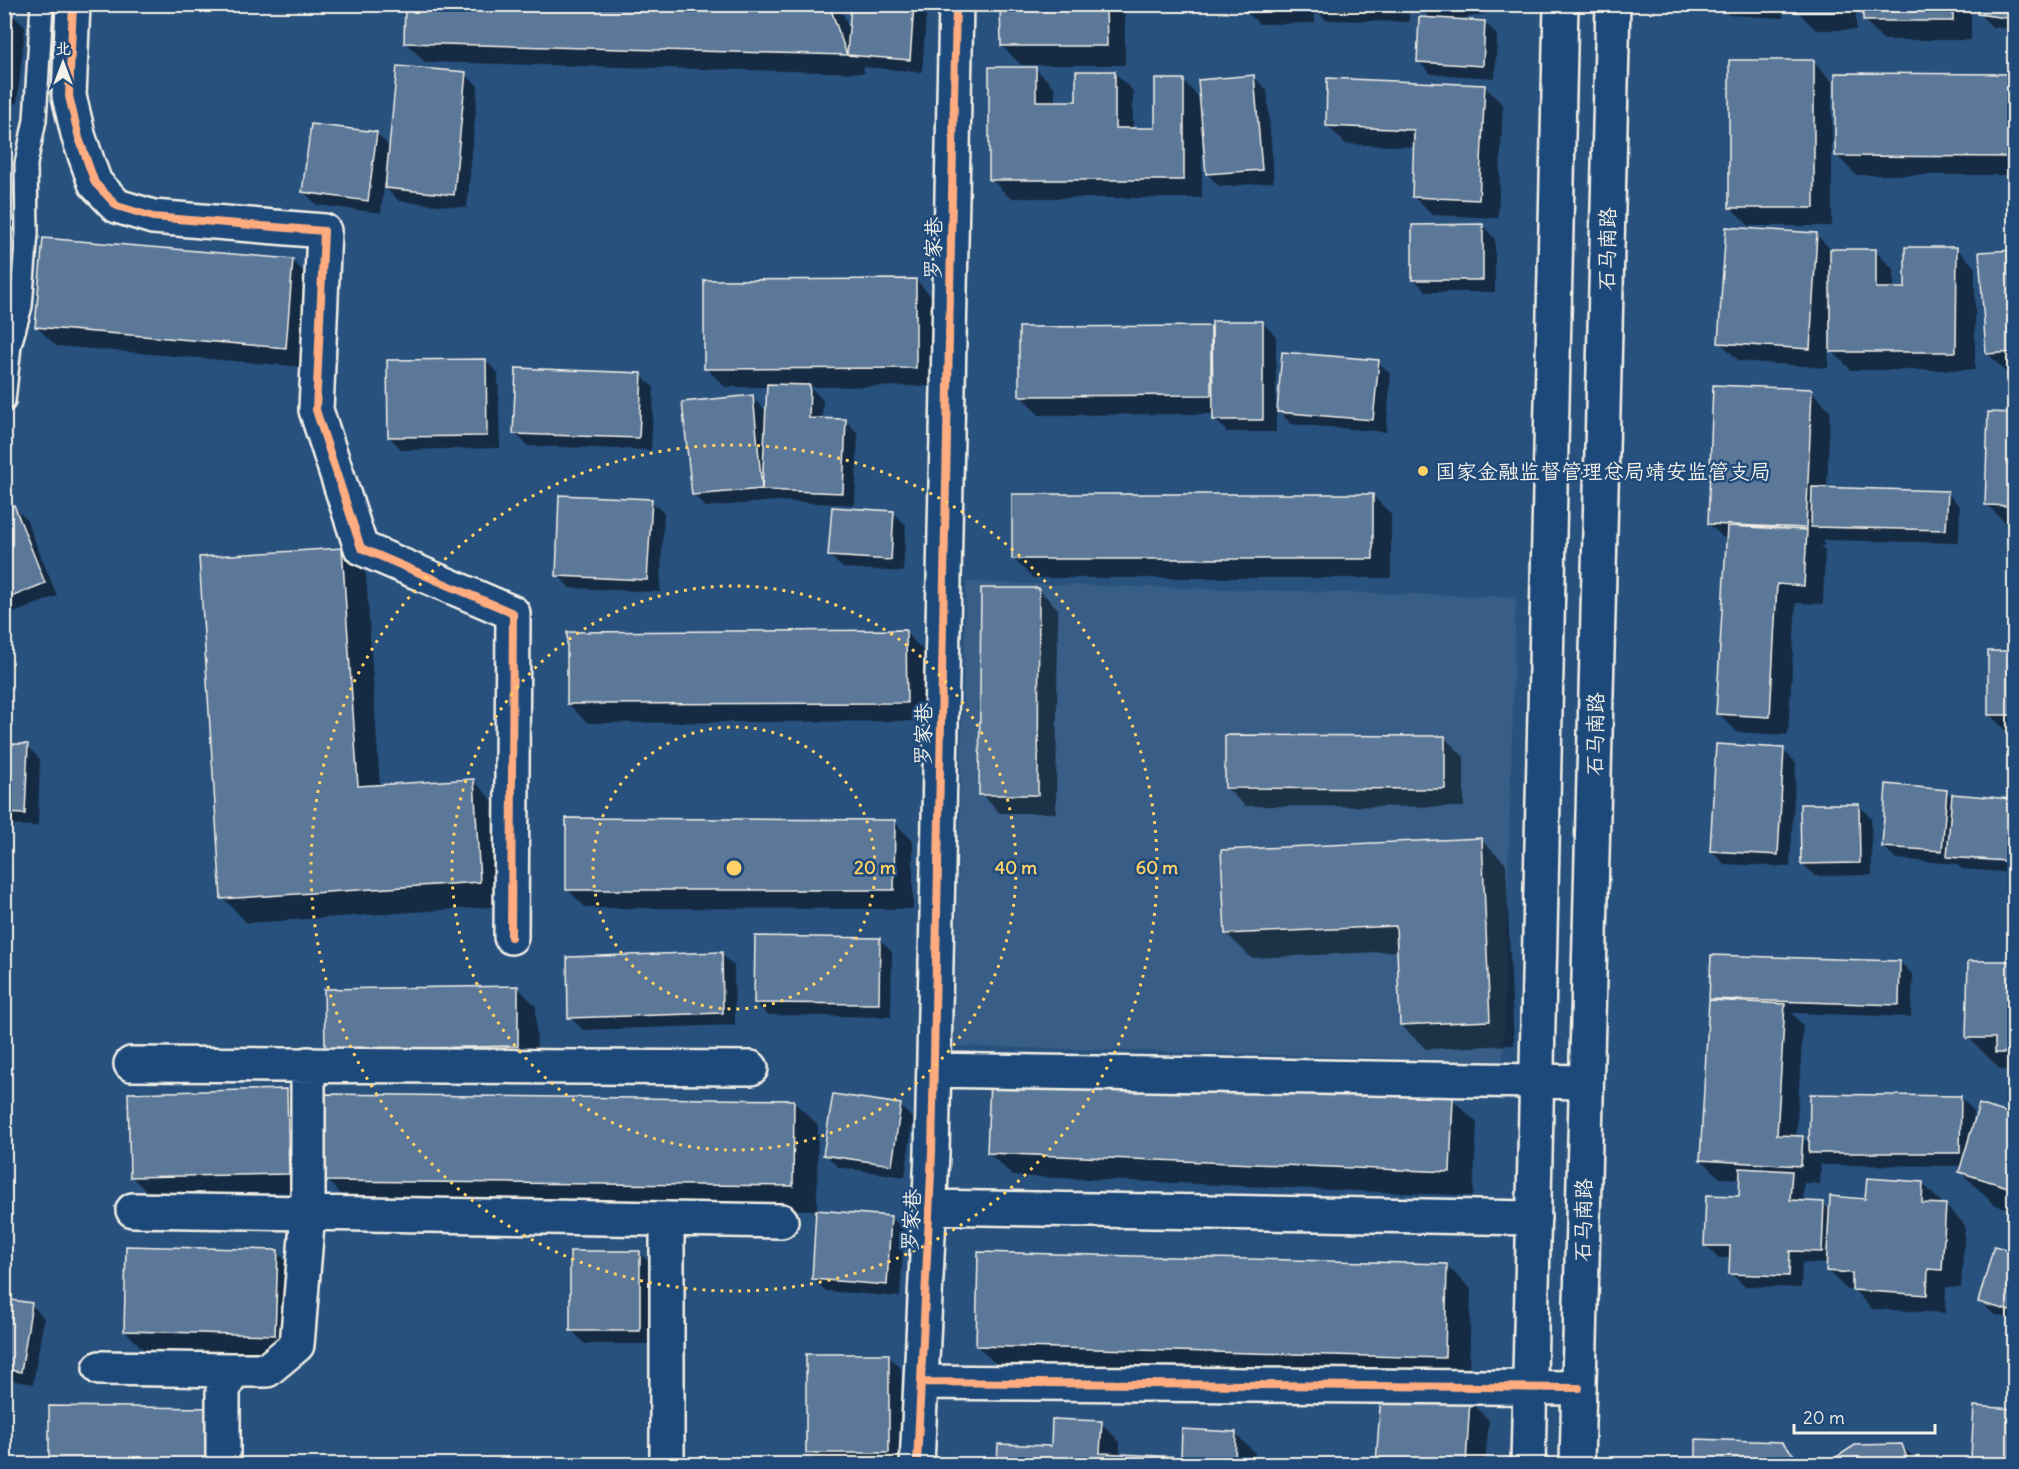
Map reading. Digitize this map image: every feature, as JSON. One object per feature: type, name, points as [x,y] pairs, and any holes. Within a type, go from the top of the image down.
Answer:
[{"type":"street","points":[[73,4],[69,96],[79,138],[95,183],[117,206],[153,217],[324,231],[316,410],[362,548],[513,613],[511,937]]},
{"type":"street","name":"罗家巷","points":[[917,1464],[934,1070],[956,4]]},
{"type":"street","points":[[1528,1464],[1561,4]]},
{"type":"street","name":"石马南路","points":[[1577,1464],[1613,4]]},
{"type":"street","points":[[130,1064],[750,1068]]},
{"type":"street","points":[[100,1368],[267,1371],[297,1346],[308,1213],[308,1064]]},
{"type":"street","points":[[934,1070],[1586,1082]]},
{"type":"street","points":[[929,1206],[1534,1218]]},
{"type":"street","points":[[133,1210],[781,1221]]},
{"type":"street","points":[[667,1219],[667,1464]]},
{"type":"street","points":[[223,1464],[223,1391],[232,1371]]},
{"type":"street","points":[[921,1382],[1579,1388]]},
{"type":"lane","points":[[4,401],[10,345],[21,306],[27,233],[26,164],[35,120],[42,4]]},
{"type":"shaded area","points":[[966,582],[1516,597],[1503,1061],[953,1046]]},
{"type":"building","points":[[405,4],[829,4],[847,55],[404,43]]},
{"type":"building","points":[[851,4],[914,4],[910,60],[847,55]]},
{"type":"building","points":[[1000,4],[1106,4],[1107,46],[1001,46]]},
{"type":"building","points":[[1244,4],[1302,4],[1302,10],[1245,12]]},
{"type":"building","points":[[1311,4],[1397,4],[1397,10],[1311,7]]},
{"type":"building","points":[[1420,4],[1456,4],[1421,12]]},
{"type":"building","points":[[1796,4],[1838,4],[1838,12],[1796,12]]},
{"type":"building","points":[[1863,4],[1953,4],[1953,21],[1863,21]]},
{"type":"building","points":[[1979,4],[2014,4],[2014,19],[1977,14]]},
{"type":"building","points":[[4,12],[13,13],[4,88]]},
{"type":"building","points":[[1419,17],[1485,21],[1483,66],[1417,62]]},
{"type":"building","points":[[1729,60],[1814,60],[1814,208],[1729,208]]},
{"type":"building","points":[[397,66],[466,72],[454,195],[385,188]]},
{"type":"building","points":[[989,67],[1036,67],[1036,101],[1076,101],[1076,71],[1115,71],[1115,128],[1155,128],[1155,79],[1184,79],[1184,180],[989,180]]},
{"type":"building","points":[[1835,73],[2014,74],[2014,157],[1835,156]]},
{"type":"building","points":[[1254,75],[1262,170],[1206,174],[1198,80]]},
{"type":"building","points":[[1327,78],[1485,85],[1479,200],[1412,197],[1414,130],[1326,126]]},
{"type":"building","points":[[311,124],[377,132],[368,201],[302,192]]},
{"type":"building","points":[[14,182],[17,284],[4,285],[4,183]]},
{"type":"building","points":[[1483,224],[1483,280],[1412,280],[1412,225]]},
{"type":"building","points":[[1726,227],[1817,233],[1810,349],[1718,343]]},
{"type":"building","points":[[43,238],[293,259],[286,348],[35,327]]},
{"type":"building","points":[[1905,247],[1957,247],[1956,352],[1830,352],[1830,249],[1876,249],[1876,288],[1905,288]]},
{"type":"building","points":[[2014,250],[2014,352],[1986,354],[1979,252]]},
{"type":"building","points":[[916,279],[916,368],[704,369],[704,280]]},
{"type":"building","points":[[1212,321],[1263,321],[1263,420],[1213,420]]},
{"type":"building","points":[[1211,326],[1211,395],[1019,396],[1019,327]]},
{"type":"building","points":[[1282,352],[1379,360],[1373,420],[1277,412]]},
{"type":"building","points":[[486,359],[487,436],[388,437],[387,360]]},
{"type":"building","points":[[516,368],[642,373],[639,438],[513,434]]},
{"type":"building","points":[[767,384],[810,385],[809,418],[846,419],[843,493],[762,490]]},
{"type":"building","points":[[1713,385],[1812,389],[1806,528],[1708,524]]},
{"type":"building","points":[[753,395],[762,489],[692,495],[682,402]]},
{"type":"building","points":[[1988,412],[2014,413],[2014,506],[1985,505]]},
{"type":"building","points":[[1812,487],[1948,491],[1946,530],[1811,527]]},
{"type":"building","points":[[1012,494],[1373,494],[1373,559],[1012,559]]},
{"type":"building","points":[[559,495],[652,499],[647,580],[556,576]]},
{"type":"building","points":[[14,505],[45,583],[4,600],[4,508]]},
{"type":"building","points":[[832,507],[894,511],[891,560],[828,556]]},
{"type":"building","points":[[1727,526],[1807,530],[1804,586],[1777,584],[1770,717],[1716,714]]},
{"type":"building","points":[[342,548],[358,786],[474,779],[480,882],[221,899],[199,557]]},
{"type":"building","points":[[981,588],[1039,588],[1038,795],[979,795]]},
{"type":"building","points":[[906,630],[907,703],[567,704],[567,632]]},
{"type":"building","points":[[1988,651],[2014,651],[2014,715],[1988,715]]},
{"type":"building","points":[[1225,735],[1445,736],[1445,789],[1225,788]]},
{"type":"building","points":[[4,744],[28,744],[25,814],[4,813]]},
{"type":"building","points":[[1716,744],[1784,748],[1778,855],[1710,851]]},
{"type":"building","points":[[1886,784],[1947,790],[1942,851],[1882,847]]},
{"type":"building","points":[[1952,794],[2012,799],[2008,861],[1947,857]]},
{"type":"building","points":[[1800,804],[1859,804],[1860,863],[1801,864]]},
{"type":"building","points":[[566,818],[895,820],[894,890],[566,890]]},
{"type":"building","points":[[1482,838],[1490,1021],[1400,1025],[1396,926],[1225,934],[1221,850]]},
{"type":"building","points":[[755,936],[880,938],[879,1004],[754,1003]]},
{"type":"building","points":[[722,952],[723,1013],[568,1018],[567,957]]},
{"type":"building","points":[[1711,955],[1900,961],[1899,1005],[1709,999]]},
{"type":"building","points":[[1968,961],[2014,961],[2014,1053],[1995,1053],[1995,1038],[1966,1038]]},
{"type":"building","points":[[518,986],[518,1046],[325,1050],[324,989]]},
{"type":"building","points":[[1709,1000],[1785,1004],[1777,1135],[1803,1136],[1801,1166],[1700,1160]]},
{"type":"building","points":[[990,1078],[1453,1097],[1450,1172],[987,1153]]},
{"type":"building","points":[[287,1089],[289,1174],[130,1177],[128,1093]]},
{"type":"building","points":[[326,1094],[794,1100],[793,1186],[325,1181]]},
{"type":"building","points":[[833,1094],[901,1104],[892,1165],[823,1155]]},
{"type":"building","points":[[1810,1094],[1961,1096],[1960,1153],[1809,1153]]},
{"type":"building","points":[[1979,1104],[2014,1115],[2014,1189],[1959,1172]]},
{"type":"building","points":[[1740,1168],[1792,1171],[1790,1200],[1824,1202],[1822,1252],[1790,1251],[1789,1276],[1729,1274],[1730,1246],[1704,1246],[1706,1195],[1739,1196]]},
{"type":"building","points":[[1867,1178],[1923,1182],[1922,1203],[1946,1204],[1942,1270],[1928,1269],[1927,1295],[1852,1290],[1852,1273],[1826,1271],[1830,1196],[1865,1199]]},
{"type":"building","points":[[816,1210],[891,1216],[887,1285],[812,1279]]},
{"type":"building","points":[[126,1246],[278,1250],[275,1335],[124,1331]]},
{"type":"building","points":[[1994,1246],[2014,1251],[2014,1312],[1978,1302]]},
{"type":"building","points":[[570,1251],[640,1251],[640,1331],[570,1331]]},
{"type":"building","points":[[978,1252],[1447,1264],[1445,1358],[976,1346]]},
{"type":"building","points":[[4,1299],[32,1303],[21,1372],[4,1369]]},
{"type":"building","points":[[806,1354],[889,1354],[889,1453],[806,1453]]},
{"type":"building","points":[[1381,1393],[1470,1399],[1466,1464],[1376,1464]]},
{"type":"building","points":[[49,1406],[214,1408],[213,1464],[49,1464]]},
{"type":"building","points":[[1974,1406],[2014,1409],[2014,1461],[1971,1458]]},
{"type":"building","points":[[1052,1419],[1102,1421],[1100,1453],[1181,1457],[1182,1429],[1236,1432],[1235,1464],[997,1464],[998,1444],[1051,1446]]},
{"type":"building","points":[[1696,1439],[1782,1442],[1795,1456],[1835,1458],[1855,1445],[1902,1444],[1909,1464],[1696,1464]]},
{"type":"cycle path","points":[[73,4],[69,96],[79,138],[95,183],[117,206],[153,217],[324,231],[316,410],[361,548],[513,613],[511,937]]},
{"type":"cycle path","points":[[917,1464],[932,1153],[956,4]]},
{"type":"cycle path","points":[[921,1382],[1579,1388]]},
{"type":"place","name":"国家金融监督管理总局靖安监管支局","points":[[1423,471]]}]
